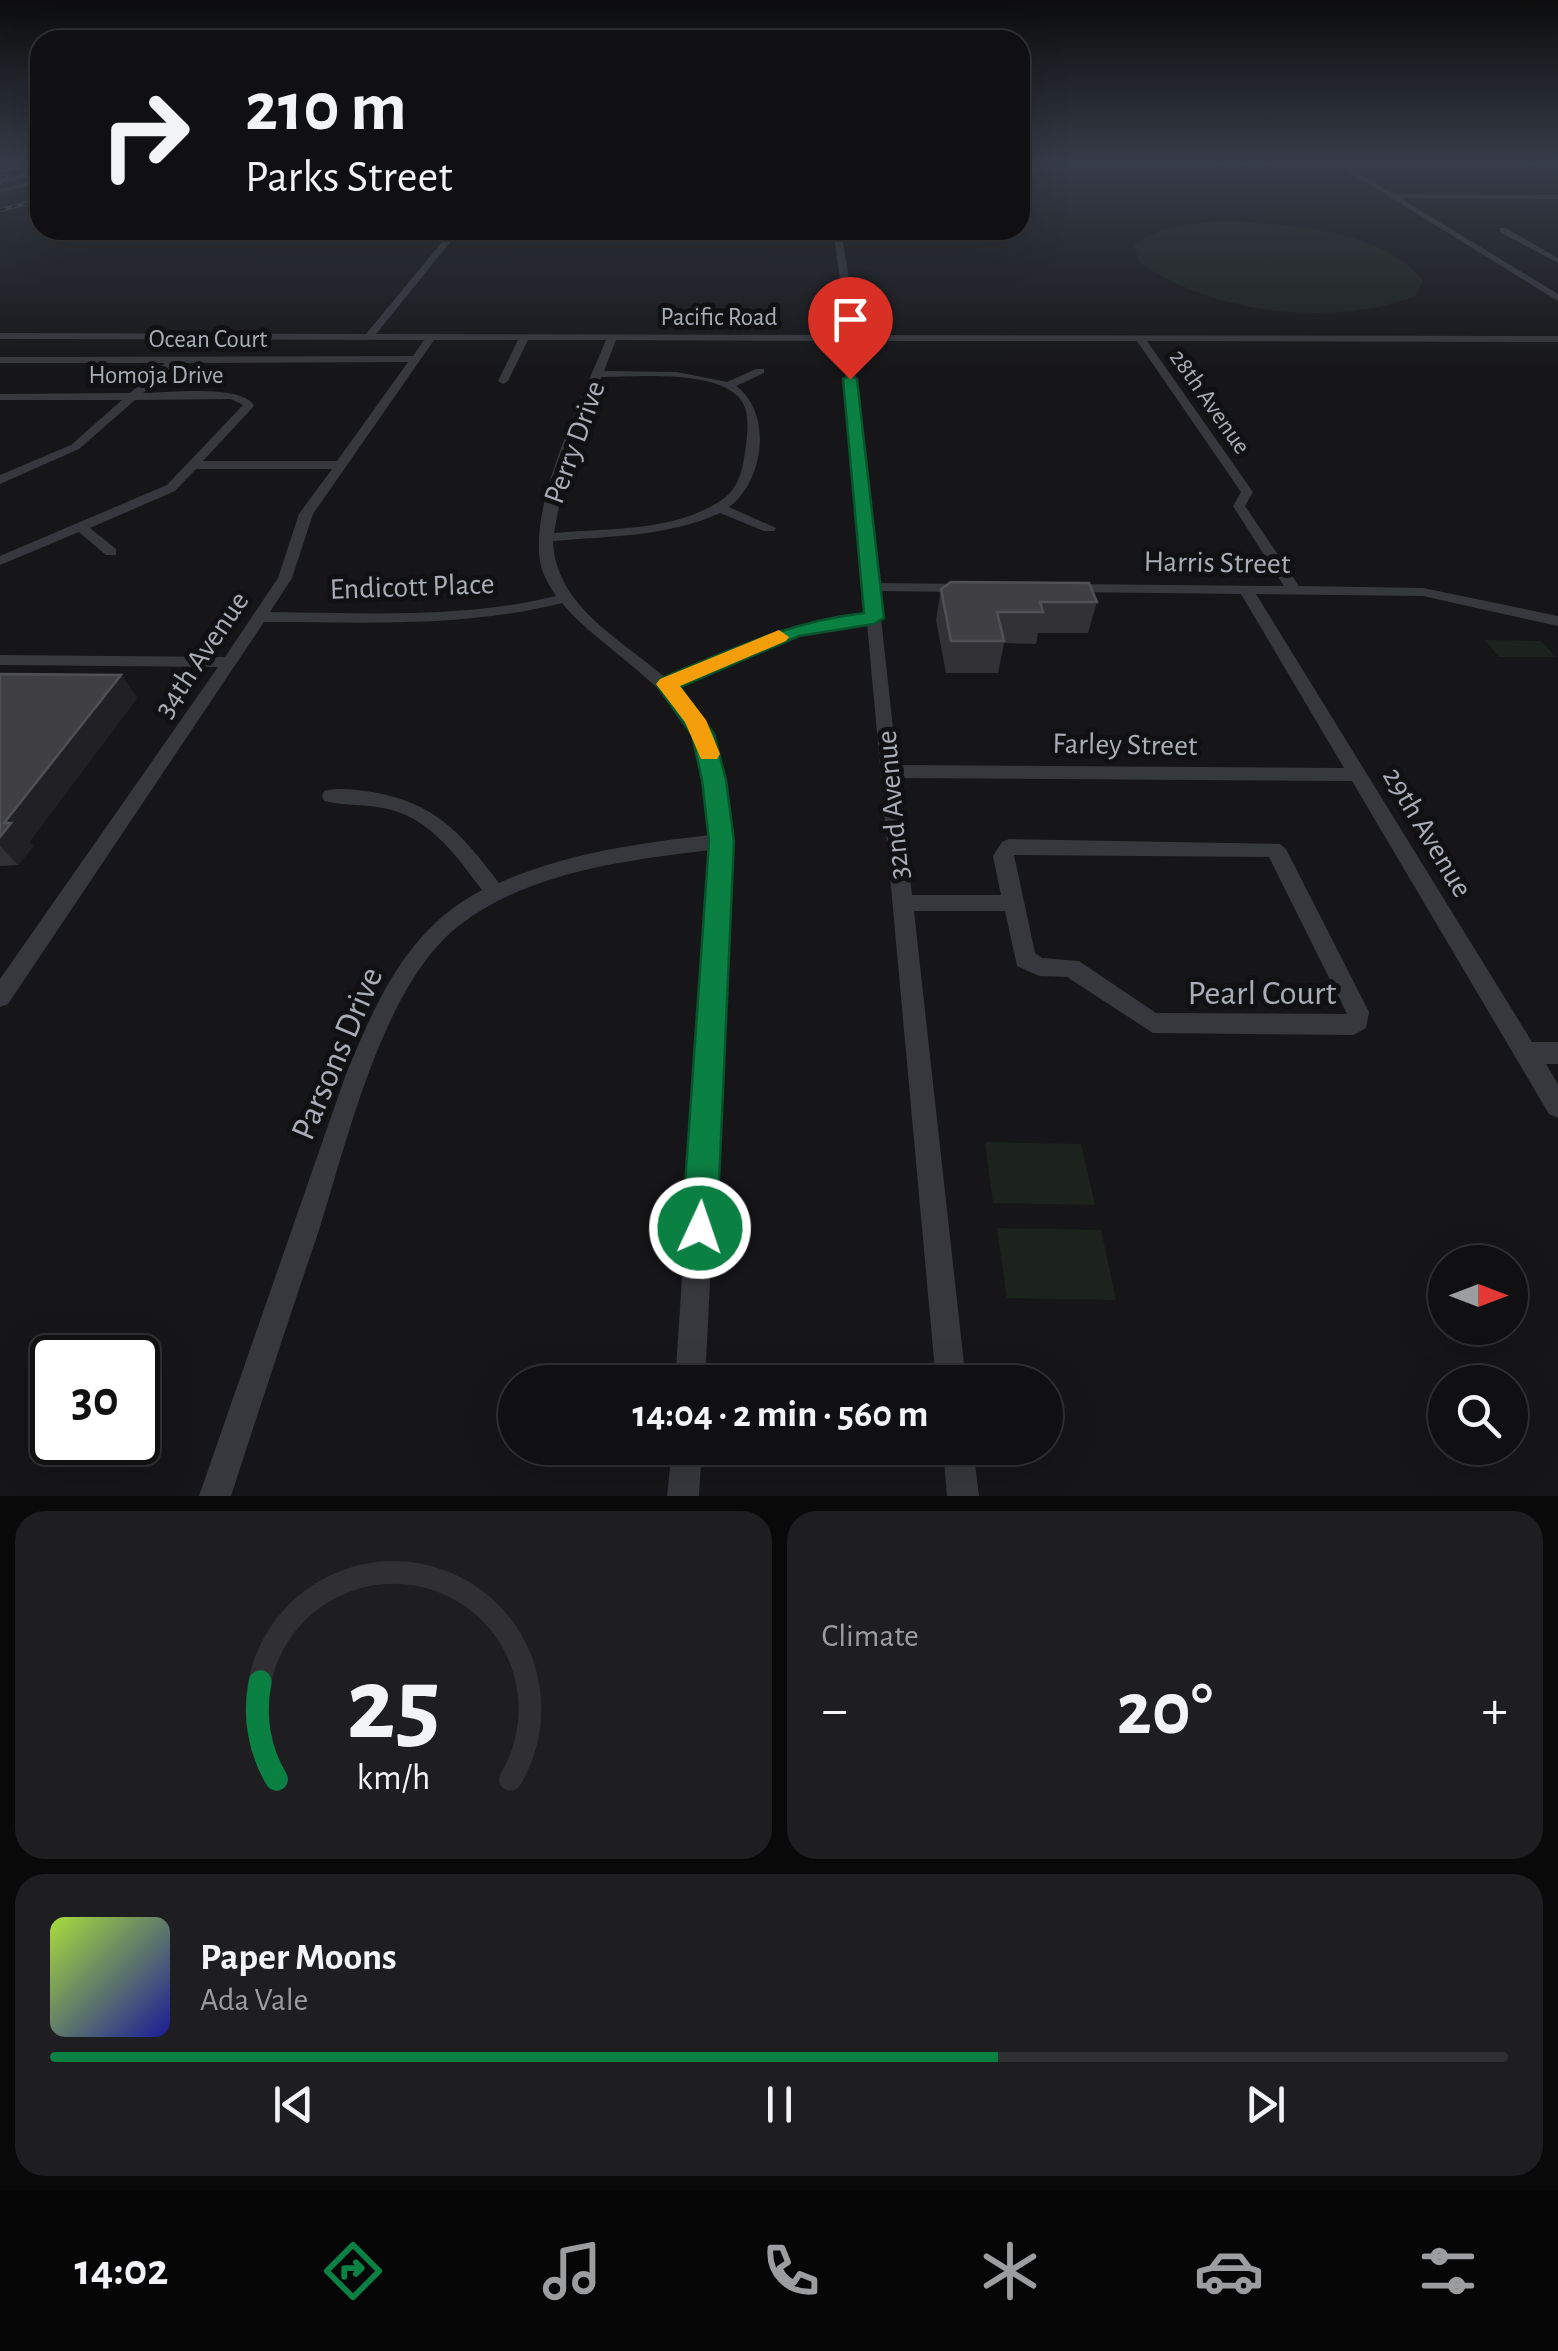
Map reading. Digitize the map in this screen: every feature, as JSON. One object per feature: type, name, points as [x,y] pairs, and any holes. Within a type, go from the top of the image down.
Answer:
[{"type":"street","points":[[1451,232],[1558,298]]},
{"type":"street","points":[[1506,232],[1558,261]]},
{"type":"street","points":[[368,337],[448,240]]},
{"type":"street","name":"32nd Avenue","points":[[839,240],[852,328],[848,336],[874,618],[949,1365]]},
{"type":"street","name":"Pacific Road","points":[[0,336],[1558,339]]},
{"type":"street","name":"34th Avenue","points":[[0,996],[260,617],[285,578],[303,518],[432,336]]},
{"type":"street","points":[[503,380],[525,336]]},
{"type":"street","name":"Perry Drive","points":[[613,336],[548,510],[547,564],[564,598],[667,684],[703,734],[714,780],[722,841],[691,1365]]},
{"type":"street","points":[[0,480],[75,448],[201,337]]},
{"type":"street","name":"28th Avenue","points":[[1140,338],[1247,492],[1239,506],[1294,590]]},
{"type":"street","name":"Ocean Court","points":[[0,360],[416,360]]},
{"type":"street","points":[[727,386],[760,371]]},
{"type":"street","points":[[546,538],[669,524],[720,508],[748,480],[753,431],[748,404],[727,386],[677,375],[598,374]]},
{"type":"street","name":"Homoja Drive","points":[[0,397],[232,396],[248,402],[248,408],[196,465],[162,493],[0,562]]},
{"type":"street","points":[[196,465],[341,465]]},
{"type":"street","points":[[720,508],[769,528]]},
{"type":"street","points":[[82,528],[111,552]]},
{"type":"street","points":[[872,587],[990,588]]},
{"type":"street","name":"Harris Street","points":[[1049,588],[1424,592],[1558,622]]},
{"type":"street","name":"29th Avenue","points":[[1246,590],[1558,1106]]},
{"type":"street","name":"Endicott Place","points":[[260,617],[476,616],[526,610],[564,598]]},
{"type":"street","points":[[667,684],[792,632],[874,618]]},
{"type":"street","points":[[0,660],[228,662]]},
{"type":"street","name":"Farley Street","points":[[890,770],[1359,775]]},
{"type":"street","points":[[330,796],[381,798],[421,812],[451,834],[497,895]]},
{"type":"street","name":"Parsons Drive","points":[[215,1496],[358,1074],[385,1010],[416,958],[435,934],[458,915],[497,895],[598,859],[722,841]]},
{"type":"street","name":"Pearl Court","points":[[1009,848],[1273,849],[1279,854],[1358,1012],[1358,1021],[1353,1025],[1153,1023],[1071,968],[1030,965],[1010,904],[1002,856],[1009,848]]},
{"type":"street","points":[[901,903],[1010,904]]},
{"type":"street","points":[[1526,1053],[1558,1053]]},
{"type":"street","points":[[684,1496],[685,1465]]},
{"type":"street","points":[[960,1465],[963,1496]]},
{"type":"shaded area","points":[[1332,232],[1382,249],[1423,280],[1416,296],[1347,312],[1311,313],[1237,304],[1169,280],[1139,262],[1134,246],[1155,233]]},
{"type":"shaded area","points":[[1485,640],[1541,641],[1556,657],[1499,657]]},
{"type":"shaded area","points":[[985,1142],[1081,1144],[1095,1205],[993,1203]]},
{"type":"shaded area","points":[[997,1228],[1101,1230],[1116,1300],[1007,1298]]},
{"type":"building","points":[[951,582],[1089,583],[1097,602],[1040,602],[1043,612],[997,612],[1004,641],[951,641],[941,589]]},
{"type":"building","points":[[0,674],[121,675],[4,823],[11,823],[0,837]]},
{"type":"slow traffic","points":[[709,754],[695,720],[667,684],[779,637]]},
{"type":"route","points":[[700,1228],[722,841],[710,756],[703,734],[667,684],[792,632],[874,618],[850,379]]}]
